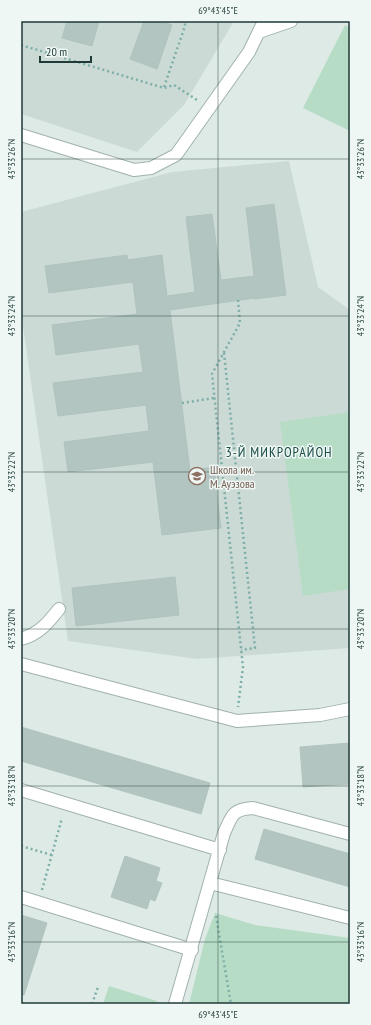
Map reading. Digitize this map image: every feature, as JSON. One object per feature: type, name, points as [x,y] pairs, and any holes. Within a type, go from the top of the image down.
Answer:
[{"type":"lane","points":[[21,135],[134,170],[151,168],[176,155],[249,52],[262,26],[291,21]]},
{"type":"lane","points":[[21,639],[29,637],[46,626],[59,609]]},
{"type":"lane","points":[[21,664],[237,721],[320,715],[350,709]]},
{"type":"lane","points":[[21,790],[220,850]]},
{"type":"lane","points":[[175,1004],[192,950],[224,833],[233,814],[242,808],[252,808],[350,834]]},
{"type":"lane","points":[[210,883],[350,918]]},
{"type":"lane","points":[[21,897],[192,950]]},
{"type":"path","points":[[164,88],[186,26],[186,21]]},
{"type":"path","points":[[21,45],[164,88],[174,85],[210,108]]},
{"type":"path","points":[[237,721],[243,667],[212,374],[240,322],[238,300]]},
{"type":"path","points":[[224,352],[255,648],[241,650]]},
{"type":"path","points":[[182,403],[214,398]]},
{"type":"path","points":[[38,902],[66,804]]},
{"type":"path","points":[[21,846],[52,855]]},
{"type":"path","points":[[215,913],[230,1004]]},
{"type":"path","points":[[92,1004],[98,987]]},
{"type":"shaded area","points":[[21,21],[234,21],[184,105],[137,152],[21,114]]},
{"type":"shaded area","name":"Школа им. М. Ауэзова","points":[[289,161],[318,287],[350,310],[350,648],[197,659],[68,641],[21,312],[21,212],[172,172]]},
{"type":"green space","points":[[345,25],[350,28],[350,131],[303,108]]},
{"type":"green space","points":[[350,412],[350,589],[303,596],[280,422]]},
{"type":"green space","points":[[215,913],[255,925],[350,938],[350,1004],[189,1004],[205,939]]},
{"type":"green space","points":[[109,986],[157,1001],[156,1004],[103,1004]]},
{"type":"building","points":[[67,21],[99,21],[92,46],[62,38]]},
{"type":"building","points":[[144,21],[160,21],[172,25],[157,69],[130,59]]},
{"type":"building","points":[[274,204],[286,295],[170,310],[190,471],[214,467],[221,528],[162,535],[153,462],[68,472],[64,442],[149,431],[146,405],[58,416],[53,383],[143,372],[139,344],[56,355],[52,325],[137,314],[133,282],[49,293],[45,266],[127,255],[128,260],[162,255],[167,296],[195,292],[186,217],[212,214],[221,280],[254,276],[246,208]]},
{"type":"building","points":[[175,577],[179,615],[76,626],[72,588]]},
{"type":"building","points":[[21,727],[210,783],[201,814],[21,761]]},
{"type":"building","points":[[350,743],[350,784],[303,787],[300,747]]},
{"type":"building","points":[[264,829],[350,854],[350,887],[255,859]]},
{"type":"building","points":[[125,856],[160,868],[156,881],[162,883],[155,901],[150,899],[147,909],[111,897]]},
{"type":"building","points":[[21,915],[47,923],[24,995],[21,994]]},
{"type":"place","name":"Школа им. М. Ауэзова","points":[[197,476]]},
{"type":"district","name":"3-Й МИКРОРАЙОН","points":[[279,452]]}]
